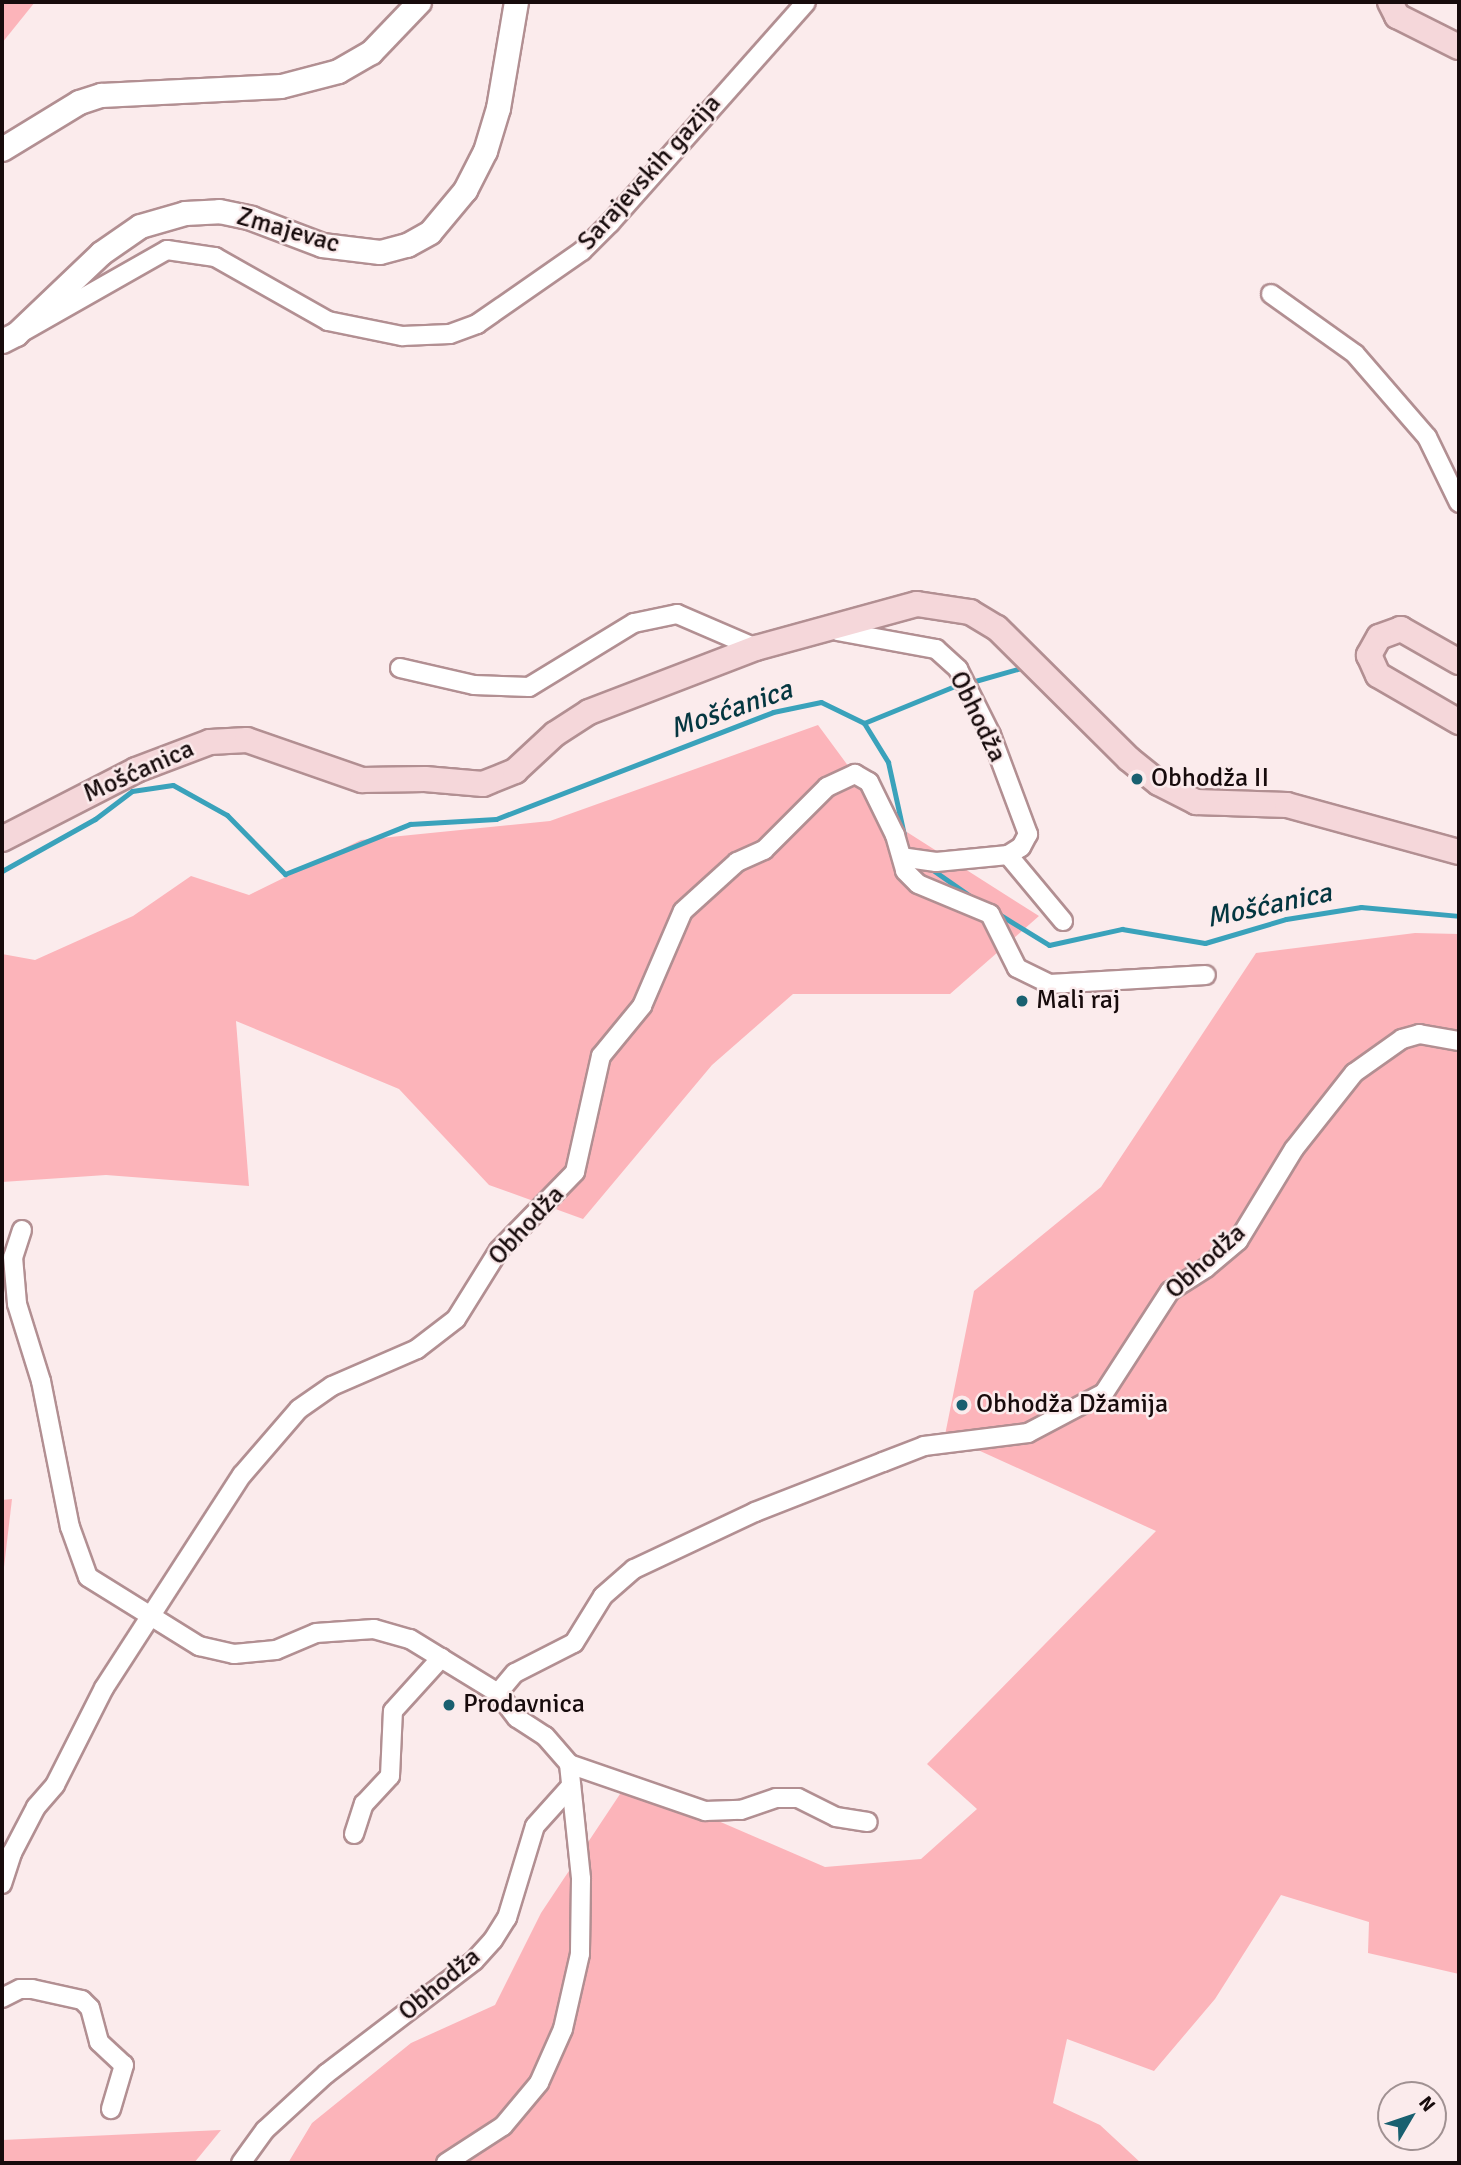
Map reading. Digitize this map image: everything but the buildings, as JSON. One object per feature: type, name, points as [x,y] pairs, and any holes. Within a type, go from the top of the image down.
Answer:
[{"type":"main road","points":[[1390,2],[1397,16],[1459,47]]},
{"type":"main road","name":"Mošćanica","points":[[2,839],[127,775],[210,742],[247,740],[362,780],[425,779],[483,784],[515,771],[555,734],[589,712],[756,648],[916,604],[970,612],[1019,648],[1129,759],[1159,783],[1196,802],[1287,805],[1459,852]]},
{"type":"main road","points":[[1459,662],[1401,629],[1379,637],[1369,655],[1378,675],[1459,722]]},
{"type":"street","points":[[2,149],[79,102],[101,95],[281,86],[338,71],[379,45],[419,2]]},
{"type":"street","name":"Zmajevac","points":[[9,337],[101,253],[140,226],[185,213],[219,211],[251,218],[323,245],[380,252],[407,245],[430,232],[465,190],[485,151],[498,108],[516,2]]},
{"type":"street","name":"Sarajevskih gazija","points":[[9,337],[49,320],[135,264],[167,250],[215,257],[328,321],[402,336],[450,334],[477,324],[499,312],[601,232],[806,2]]},
{"type":"street","points":[[1271,293],[1355,354],[1427,437],[1459,503]]},
{"type":"street","points":[[400,668],[474,685],[529,687],[634,623],[677,614],[756,648]]},
{"type":"street","name":"Obhodža","points":[[819,629],[873,634],[936,649],[958,669],[991,735],[1028,834],[1021,847],[1008,855]]},
{"type":"street","name":"Obhodža","points":[[2,1884],[36,1807],[55,1785],[104,1688],[150,1613],[242,1475],[299,1409],[332,1386],[417,1349],[444,1330],[499,1250],[561,1192],[575,1172],[601,1056],[642,1006],[683,911],[737,862],[764,850],[827,787],[855,774],[869,782],[902,857],[905,871],[918,884],[990,914],[1017,968],[1050,984],[1206,975]]},
{"type":"street","points":[[902,857],[936,862],[1008,855],[1063,921]]},
{"type":"street","name":"Obhodža","points":[[498,1693],[515,1673],[574,1643],[603,1596],[634,1569],[870,1466],[924,1446],[1028,1433],[1104,1393],[1170,1291],[1238,1241],[1294,1149],[1354,1073],[1402,1039],[1419,1034],[1459,1041]]},
{"type":"street","points":[[22,1230],[13,1258],[17,1304],[41,1381],[77,1551],[88,1577],[150,1613],[199,1646],[234,1654],[276,1650],[316,1633],[374,1629],[410,1639],[498,1693],[517,1718],[545,1735],[569,1764],[705,1811],[741,1810],[776,1798],[798,1798],[836,1817],[868,1822]]},
{"type":"street","points":[[354,1835],[364,1804],[390,1776],[393,1710],[441,1658]]},
{"type":"street","points":[[446,2163],[503,2126],[539,2083],[563,2029],[580,1954],[581,1879],[569,1764]]},
{"type":"street","name":"Obhodža","points":[[241,2163],[265,2130],[326,2074],[474,1961],[493,1940],[507,1917],[536,1826],[571,1786]]},
{"type":"street","points":[[2,1998],[20,1989],[32,1989],[82,2000],[90,2008],[99,2042],[124,2065],[111,2109]]},
{"type":"shaded area","points":[[2,2],[35,2],[2,43]]},
{"type":"shaded area","points":[[818,725],[888,820],[1039,916],[950,994],[793,994],[712,1065],[583,1219],[489,1185],[399,1089],[236,1021],[249,1186],[106,1175],[2,1182],[2,954],[35,960],[133,916],[191,876],[249,895],[361,840],[550,821]]},
{"type":"shaded area","points":[[1415,933],[1459,934],[1459,1974],[1368,1953],[1369,1922],[1281,1895],[1215,1999],[1154,2071],[1067,2039],[1053,2103],[1100,2125],[1141,2163],[288,2163],[312,2123],[411,2043],[495,2005],[541,1913],[628,1782],[825,1867],[921,1859],[977,1809],[927,1764],[1156,1531],[945,1435],[974,1291],[1101,1187],[1256,953]]},
{"type":"shaded area","points":[[12,1499],[2,1584],[2,1500]]},
{"type":"shaded area","points":[[221,2130],[194,2163],[2,2163],[2,2140]]},
{"type":"waterway","points":[[975,681],[1021,668]]},
{"type":"waterway","points":[[864,723],[957,685]]},
{"type":"waterway","name":"Mošćanica","points":[[2,871],[95,819],[132,791],[173,785],[227,815],[285,874],[410,824],[496,819],[773,712],[821,702],[864,723],[888,762],[904,835]]},
{"type":"waterway","name":"Mošćanica","points":[[927,866],[973,898]]},
{"type":"waterway","name":"Mošćanica","points":[[997,913],[1049,945],[1122,929],[1205,943],[1286,919],[1361,907],[1459,916]]},
{"type":"place","name":"Obhodža II","points":[[1137,779]]},
{"type":"place","name":"Mali raj","points":[[1022,1001]]},
{"type":"place","name":"Obhodža Džamija","points":[[962,1405]]},
{"type":"place","name":"Prodavnica","points":[[449,1705]]}]
